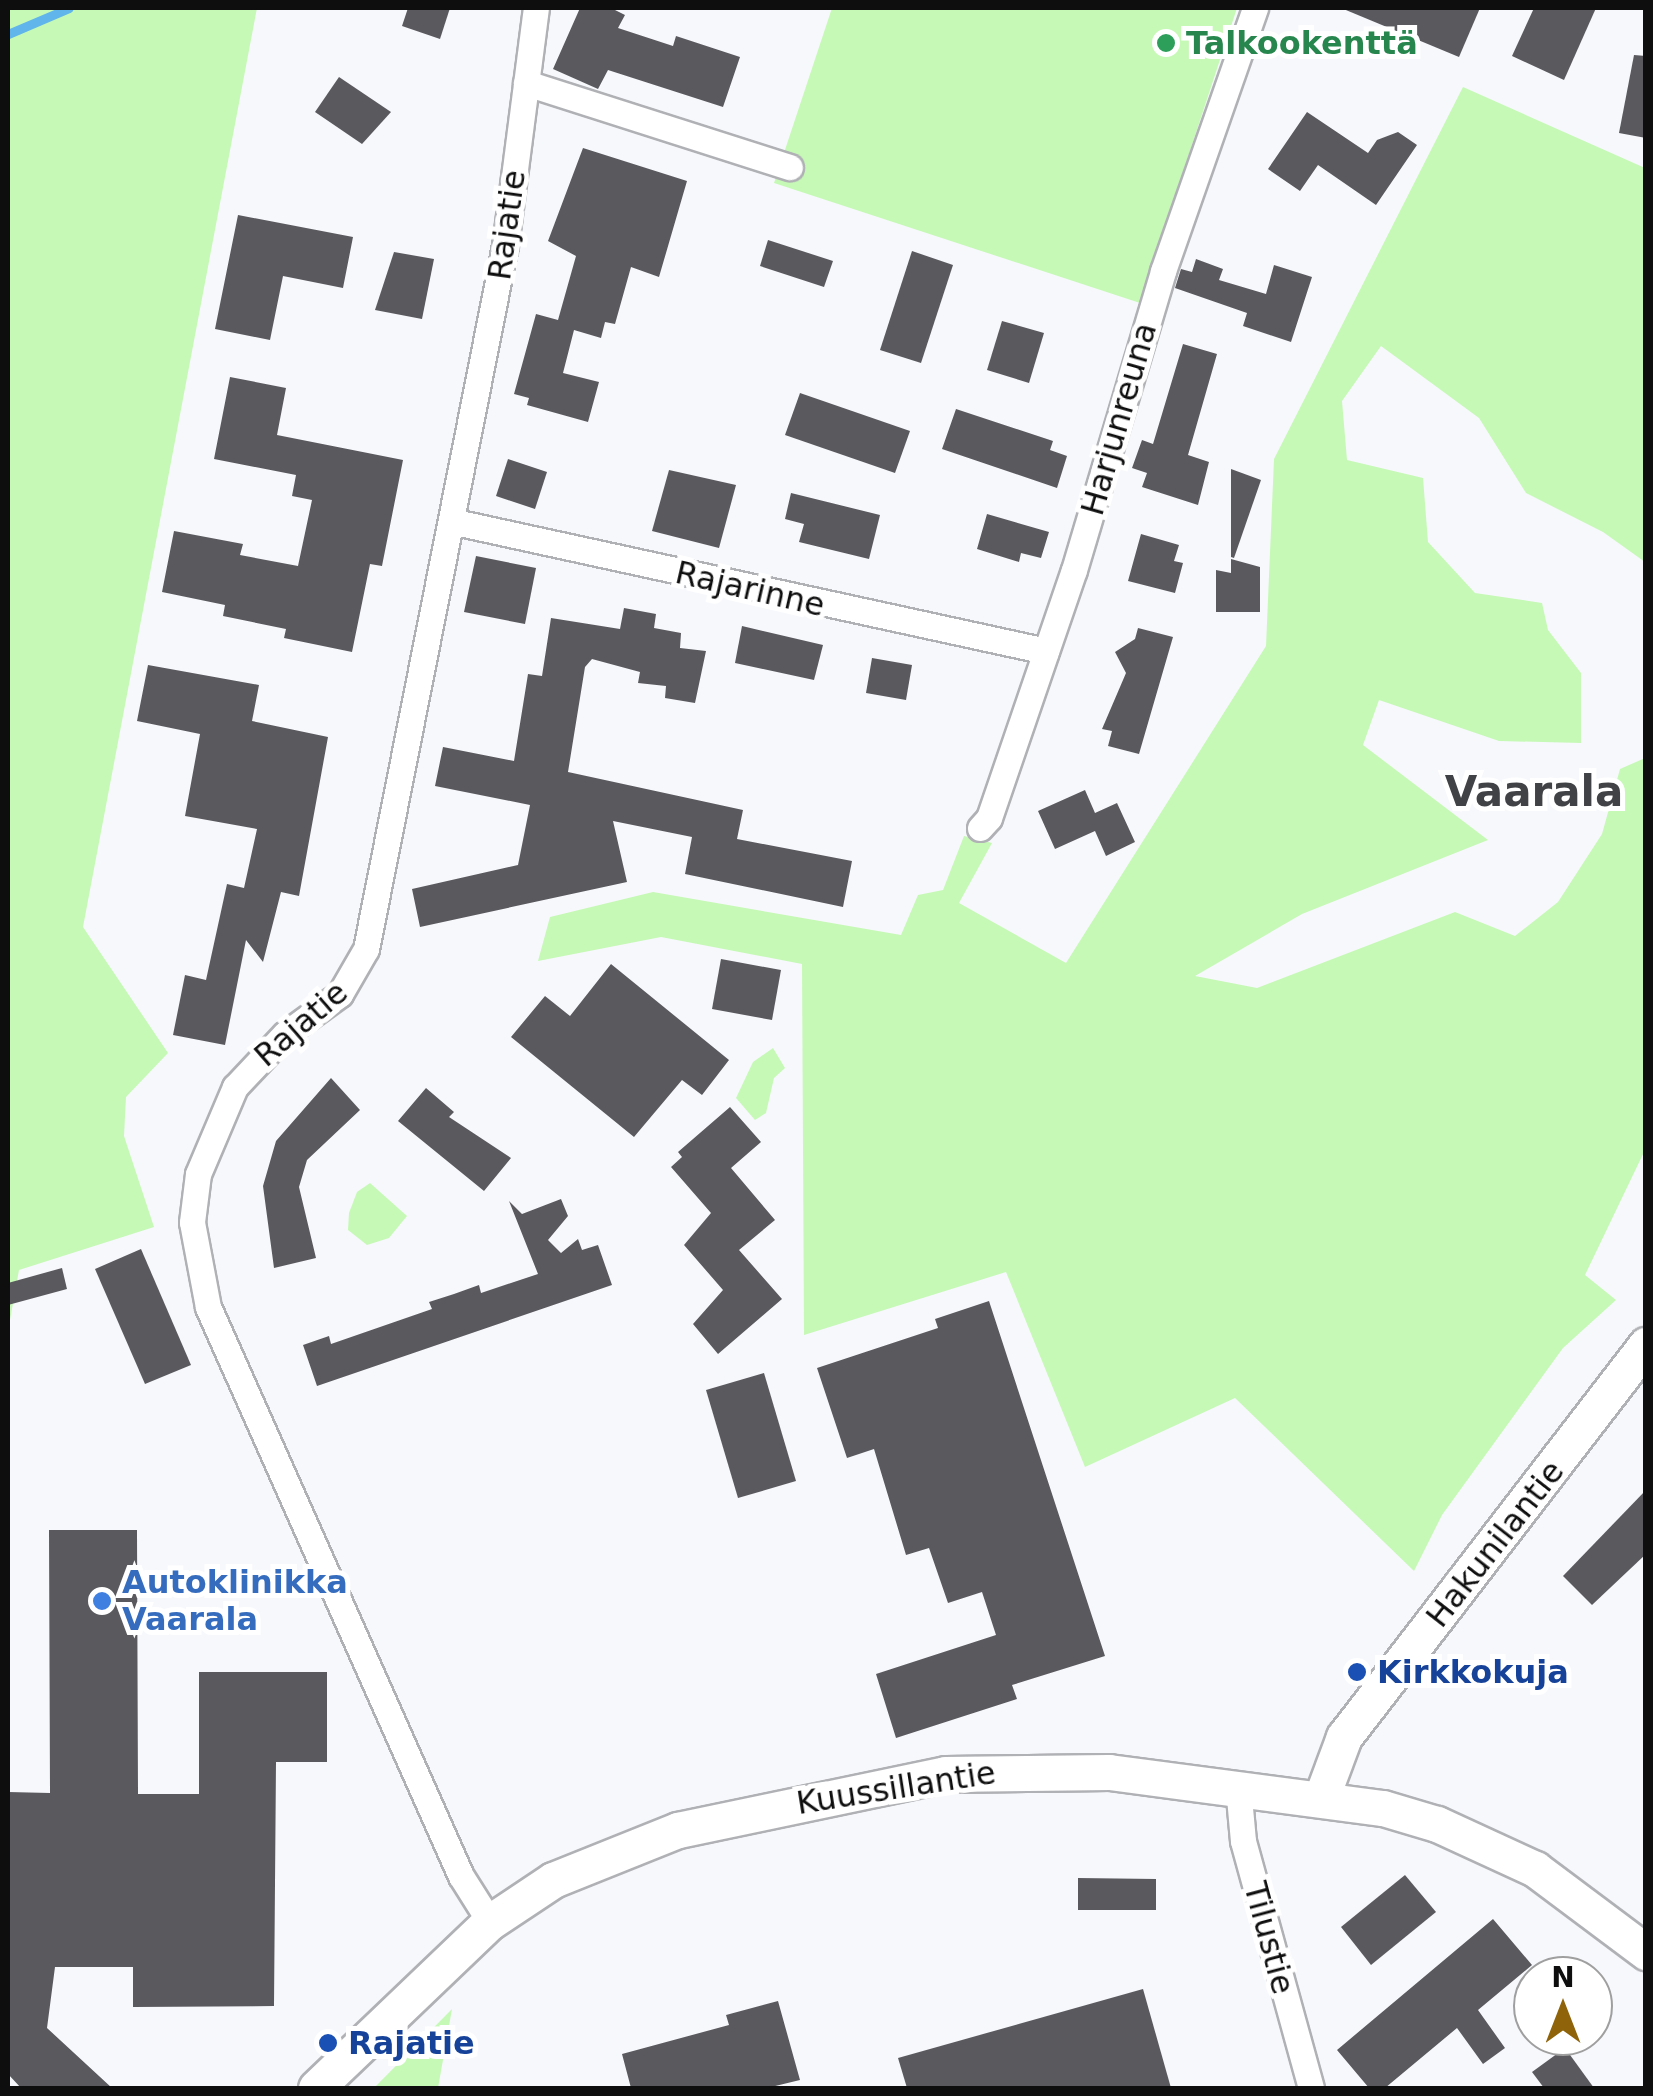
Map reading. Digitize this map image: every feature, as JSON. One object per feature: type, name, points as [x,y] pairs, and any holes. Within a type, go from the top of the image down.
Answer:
[{"type":"main road","name":"Hakunilantie","points":[[1322,1796],[1344,1737],[1646,1345]]},
{"type":"main road","name":"Kuussillantie","points":[[316,2088],[490,1922],[552,1880],[632,1846],[856,1788],[1028,1770],[1322,1796],[1437,1824],[1490,1845],[1576,1893],[1646,1952]]},
{"type":"street","name":"Rajatie","points":[[490,1922],[453,1859],[208,1307],[192,1222],[202,1158],[235,1087],[285,1034],[357,974],[455,522],[536,8]]},
{"type":"street","name":"Harjunreuna","points":[[980,828],[988,818],[1046,651],[1163,271],[1254,8]]},
{"type":"street","points":[[526,83],[790,167]]},
{"type":"street","name":"Rajarinne","points":[[455,522],[1046,651]]},
{"type":"street","name":"Tilustie","points":[[1238,1786],[1243,1842],[1311,2088]]},
{"type":"green space","points":[[8,8],[257,8],[83,927],[168,1053],[126,1097],[124,1136],[154,1227],[19,1270],[8,1331]]},
{"type":"green space","points":[[832,8],[1237,8],[1140,303],[774,183]]},
{"type":"green space","points":[[1463,87],[1645,168],[1645,562],[1603,532],[1526,493],[1479,418],[1381,346],[1342,401],[1347,460],[1423,478],[1428,542],[1475,593],[1542,603],[1548,630],[1581,673],[1581,743],[1499,741],[1379,700],[1363,745],[1488,840],[1302,914],[1195,976],[1257,988],[1455,912],[1515,936],[1558,902],[1602,834],[1620,769],[1645,758],[1645,1150],[1585,1275],[1616,1300],[1563,1348],[1442,1515],[1414,1571],[1235,1398],[1085,1467],[1006,1272],[804,1335],[802,964],[661,937],[538,961],[550,917],[653,892],[901,935],[918,895],[943,890],[964,836],[992,843],[959,903],[1066,963],[1266,646],[1274,459]]},
{"type":"green space","points":[[773,1048],[785,1068],[774,1078],[766,1113],[755,1120],[736,1098],[753,1062]]},
{"type":"green space","points":[[370,1183],[407,1216],[389,1238],[367,1245],[348,1230],[357,1192]]},
{"type":"green space","points":[[452,2009],[438,2088],[374,2088]]},
{"type":"building","points":[[408,8],[450,8],[440,39],[402,26]]},
{"type":"building","points":[[580,8],[611,8],[625,15],[618,28],[673,46],[676,36],[740,57],[723,107],[608,70],[598,89],[553,69]]},
{"type":"building","points":[[1341,8],[1480,8],[1459,57]]},
{"type":"building","points":[[1534,8],[1596,8],[1564,80],[1512,56]]},
{"type":"building","points":[[1634,55],[1646,56],[1646,138],[1619,133]]},
{"type":"building","points":[[339,77],[391,112],[362,144],[315,112]]},
{"type":"building","points":[[1307,112],[1368,153],[1377,140],[1398,132],[1417,145],[1376,205],[1318,165],[1300,191],[1268,169]]},
{"type":"building","points":[[583,148],[687,181],[659,277],[631,267],[615,324],[605,322],[601,338],[574,330],[563,373],[599,382],[588,422],[527,405],[529,398],[514,394],[536,314],[558,320],[576,256],[548,241]]},
{"type":"building","points":[[238,215],[353,237],[343,288],[283,276],[270,340],[215,329]]},
{"type":"building","points":[[768,240],[833,261],[824,287],[760,266]]},
{"type":"building","points":[[912,251],[953,265],[921,363],[880,350]]},
{"type":"building","points":[[394,252],[434,259],[422,319],[375,310]]},
{"type":"building","points":[[1196,259],[1223,269],[1219,280],[1266,294],[1274,265],[1312,277],[1291,342],[1243,326],[1247,313],[1175,288],[1181,269],[1192,272]]},
{"type":"building","points":[[1002,321],[1044,333],[1029,383],[987,370]]},
{"type":"building","points":[[1183,344],[1217,354],[1188,455],[1209,462],[1198,505],[1142,487],[1147,473],[1132,468],[1142,440],[1153,444]]},
{"type":"building","points":[[230,377],[286,388],[277,435],[403,460],[382,566],[370,564],[352,652],[284,638],[286,629],[223,616],[225,605],[162,592],[174,531],[243,544],[240,555],[298,566],[312,500],[292,496],[296,475],[214,459]]},
{"type":"building","points":[[800,393],[910,431],[895,473],[785,435]]},
{"type":"building","points":[[956,409],[1053,441],[1050,450],[1067,456],[1057,488],[942,449]]},
{"type":"building","points":[[508,459],[547,472],[535,509],[496,496]]},
{"type":"building","points":[[1231,469],[1261,480],[1234,558],[1231,557]]},
{"type":"building","points":[[669,470],[736,485],[719,548],[652,531]]},
{"type":"building","points":[[791,493],[880,515],[869,559],[799,542],[804,524],[785,519]]},
{"type":"building","points":[[987,514],[1049,532],[1041,558],[1021,553],[1019,562],[977,549]]},
{"type":"building","points":[[1141,534],[1179,545],[1174,561],[1183,563],[1175,593],[1128,581]]},
{"type":"building","points":[[476,556],[536,568],[525,624],[464,612]]},
{"type":"building","points":[[1231,559],[1260,567],[1260,612],[1216,612],[1216,570],[1231,573]]},
{"type":"building","points":[[624,608],[656,614],[654,628],[681,633],[680,648],[706,651],[695,703],[665,698],[666,686],[638,683],[640,672],[592,659],[585,667],[568,772],[743,810],[737,839],[852,861],[843,907],[685,874],[692,837],[613,821],[627,882],[420,927],[412,889],[518,865],[530,805],[435,786],[443,747],[514,761],[528,674],[542,676],[551,618],[620,629]]},
{"type":"building","points":[[742,626],[823,645],[814,680],[735,663]]},
{"type":"building","points":[[1138,628],[1173,637],[1139,754],[1108,746],[1112,731],[1102,729],[1126,673],[1115,652],[1135,639]]},
{"type":"building","points":[[872,658],[912,665],[906,700],[866,693]]},
{"type":"building","points":[[148,665],[259,685],[252,721],[328,737],[299,896],[281,892],[263,962],[246,940],[225,1045],[173,1035],[185,975],[206,980],[227,884],[244,888],[257,829],[185,816],[200,734],[137,721]]},
{"type":"building","points":[[1085,790],[1095,813],[1117,803],[1135,842],[1106,856],[1095,831],[1055,849],[1038,811]]},
{"type":"building","points":[[721,959],[781,970],[772,1020],[712,1009]]},
{"type":"building","points":[[611,964],[729,1060],[702,1095],[682,1080],[634,1137],[511,1037],[545,996],[570,1016]]},
{"type":"building","points":[[331,1078],[360,1110],[307,1160],[299,1187],[316,1258],[274,1268],[263,1186],[276,1141]]},
{"type":"building","points":[[426,1088],[454,1112],[449,1117],[511,1158],[484,1191],[398,1121]]},
{"type":"building","points":[[730,1107],[761,1142],[731,1168],[775,1220],[739,1250],[782,1299],[718,1354],[693,1324],[723,1290],[684,1245],[711,1213],[671,1167],[682,1157],[678,1152]]},
{"type":"building","points":[[561,1199],[568,1216],[548,1240],[561,1253],[578,1239],[582,1250],[598,1245],[612,1285],[317,1386],[303,1345],[329,1336],[331,1344],[432,1309],[429,1302],[479,1285],[481,1293],[538,1274],[509,1201],[522,1214]]},
{"type":"building","points":[[141,1249],[191,1365],[145,1384],[95,1269]]},
{"type":"building","points":[[62,1268],[67,1289],[8,1305],[8,1283]]},
{"type":"building","points":[[989,1301],[1105,1656],[1012,1685],[1017,1699],[896,1738],[876,1674],[996,1635],[982,1592],[948,1603],[929,1548],[906,1555],[874,1449],[847,1458],[817,1368],[938,1328],[935,1319]]},
{"type":"building","points":[[764,1373],[796,1481],[738,1498],[706,1390]]},
{"type":"building","points":[[1646,1490],[1646,1554],[1592,1605],[1563,1576]]},
{"type":"building","points":[[49,1530],[137,1530],[138,1794],[199,1794],[199,1672],[327,1672],[327,1762],[276,1762],[274,2006],[133,2007],[133,1967],[55,1967],[47,2028],[112,2088],[21,2088],[8,2074],[8,1792],[50,1793]]},
{"type":"building","points":[[1405,1875],[1436,1912],[1371,1965],[1341,1927]]},
{"type":"building","points":[[1078,1878],[1156,1879],[1156,1910],[1078,1910]]},
{"type":"building","points":[[1493,1919],[1524,1956],[1513,1956],[1513,1981],[1478,2010],[1505,2048],[1483,2064],[1457,2028],[1385,2088],[1369,2088],[1337,2050]]},
{"type":"building","points":[[1143,1989],[1171,2088],[907,2088],[898,2058]]},
{"type":"building","points":[[778,2001],[800,2080],[767,2088],[631,2088],[622,2054],[729,2025],[726,2015]]},
{"type":"building","points":[[1554,2056],[1571,2056],[1594,2088],[1544,2088],[1532,2072]]},
{"type":"waterway","points":[[8,34],[69,8]]},
{"type":"place","name":"Talkookenttä","points":[[1166,43]]},
{"type":"place","name":"Autoklinikka Vaarala","points":[[102,1601]]},
{"type":"place","name":"Kirkkokuja","points":[[1357,1672]]},
{"type":"place","name":"Rajatie","points":[[328,2043]]},
{"type":"district","name":"Vaarala","points":[[1534,792]]}]
